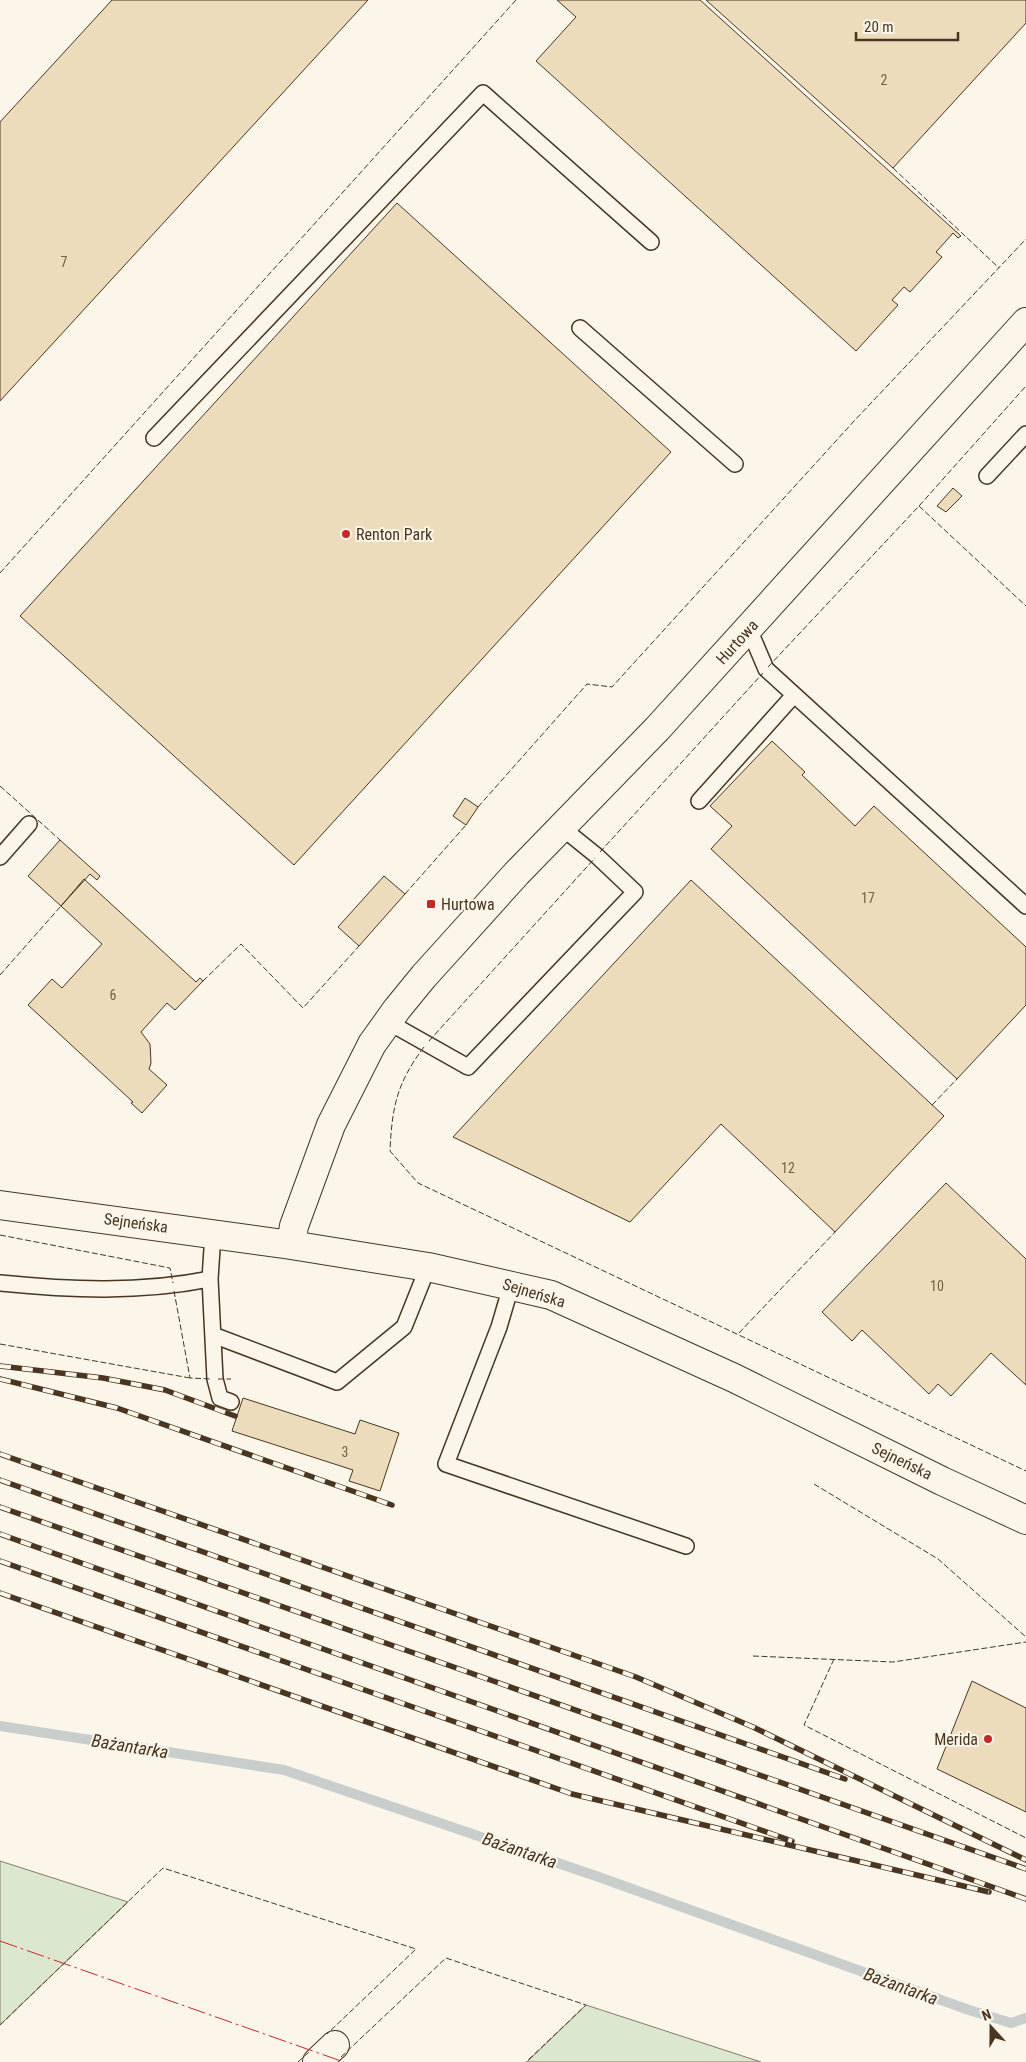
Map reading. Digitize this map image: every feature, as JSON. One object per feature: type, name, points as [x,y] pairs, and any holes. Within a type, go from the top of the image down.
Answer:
[{"type":"street","name":"Hurtowa","points":[[291,1245],[294,1226],[331,1125],[351,1082],[372,1044],[424,976],[561,827],[657,729],[1026,322]]},
{"type":"street","name":"Sejneńska","points":[[0,1205],[428,1266],[551,1295],[734,1378],[942,1481],[1026,1520]]},
{"type":"lane","points":[[154,438],[483,93],[651,242]]},
{"type":"lane","points":[[580,328],[735,464]]},
{"type":"lane","points":[[987,476],[1026,434]]},
{"type":"lane","points":[[749,629],[766,669],[1026,906]]},
{"type":"lane","points":[[699,801],[794,695]]},
{"type":"lane","points":[[0,857],[29,824]]},
{"type":"lane","points":[[388,1022],[468,1067],[634,892],[597,856],[561,827]]},
{"type":"lane","points":[[213,1234],[210,1279],[215,1379],[220,1398],[231,1402]]},
{"type":"lane","points":[[213,1335],[337,1382],[404,1326],[428,1266]]},
{"type":"lane","points":[[0,1283],[70,1290],[174,1286],[210,1279]]},
{"type":"lane","points":[[511,1286],[499,1327],[446,1464],[686,1546]]},
{"type":"green space","points":[[0,1861],[128,1902],[0,2025]]},
{"type":"green space","points":[[586,2005],[761,2062],[527,2062]]},
{"type":"building","points":[[112,0],[368,0],[0,401],[0,122]]},
{"type":"building","points":[[557,0],[700,0],[961,236],[958,238],[953,233],[936,252],[942,257],[910,292],[904,287],[892,300],[898,305],[856,351],[536,61],[576,17]]},
{"type":"building","points":[[706,0],[1026,0],[1026,23],[893,168]]},
{"type":"building","name":"Renton Park","points":[[397,203],[671,452],[294,865],[20,616]]},
{"type":"building","points":[[953,488],[962,496],[946,512],[937,506]]},
{"type":"building","points":[[772,741],[805,772],[802,775],[855,826],[874,806],[1026,947],[1026,1005],[957,1079],[711,849],[732,826],[710,806]]},
{"type":"building","points":[[465,798],[478,807],[466,825],[453,816]]},
{"type":"building","points":[[60,840],[100,876],[97,880],[90,874],[61,906],[28,876]]},
{"type":"building","points":[[384,876],[405,894],[359,946],[338,927]]},
{"type":"building","points":[[84,879],[196,982],[200,978],[203,981],[175,1010],[167,1003],[141,1032],[150,1044],[151,1063],[149,1069],[167,1085],[142,1113],[131,1103],[133,1102],[28,1005],[52,979],[62,988],[102,944],[61,906]]},
{"type":"building","points":[[691,880],[944,1116],[835,1232],[721,1124],[630,1222],[453,1137]]},
{"type":"building","points":[[946,1183],[1026,1259],[1026,1385],[991,1353],[951,1396],[938,1384],[929,1394],[862,1330],[852,1341],[822,1312]]},
{"type":"building","points":[[243,1398],[355,1434],[360,1420],[399,1433],[380,1491],[349,1481],[353,1470],[232,1431]]},
{"type":"building","name":"Merida","points":[[972,1681],[1026,1708],[1026,1812],[937,1769]]},
{"type":"waterway","name":"Bażantarka","points":[[0,1726],[284,1770],[596,1876],[969,2010],[1011,2023],[1026,2018]]},
{"type":"railway","points":[[0,1366],[103,1378],[165,1390],[235,1416]]},
{"type":"railway","points":[[0,1379],[117,1408],[392,1505]]},
{"type":"railway","points":[[0,1454],[636,1677],[753,1727],[1026,1860]]},
{"type":"railway","points":[[0,1480],[845,1779]]},
{"type":"railway","points":[[0,1507],[1026,1869]]},
{"type":"railway","points":[[0,1534],[1026,1899]]},
{"type":"railway","points":[[0,1561],[792,1841]]},
{"type":"railway","points":[[0,1593],[572,1794],[989,1892]]},
{"type":"fence","points":[[0,573],[516,0]]},
{"type":"fence","points":[[893,168],[999,268]]},
{"type":"fence","points":[[478,807],[587,684],[612,687],[855,420],[1026,239]]},
{"type":"fence","points":[[768,667],[919,506],[1026,386]]},
{"type":"fence","points":[[919,506],[1026,606]]},
{"type":"fence","points":[[600,852],[763,673]]},
{"type":"fence","points":[[0,786],[60,840]]},
{"type":"fence","points":[[405,894],[466,825]]},
{"type":"fence","points":[[429,1041],[595,858]]},
{"type":"fence","points":[[0,975],[61,906]]},
{"type":"fence","points":[[203,981],[241,944],[303,1008],[359,946]]},
{"type":"fence","points":[[424,1047],[408,1072],[398,1096],[392,1121],[390,1151],[418,1183],[1026,1471]]},
{"type":"fence","points":[[932,1105],[957,1079]]},
{"type":"fence","points":[[739,1333],[835,1232]]},
{"type":"fence","points":[[0,1235],[170,1268],[173,1283]]},
{"type":"fence","points":[[174,1291],[190,1378],[211,1379]]},
{"type":"fence","points":[[0,1344],[190,1378]]},
{"type":"fence","points":[[218,1379],[231,1379]]},
{"type":"fence","points":[[814,1484],[938,1559],[1026,1637]]},
{"type":"fence","points":[[753,1656],[893,1662],[1026,1642]]},
{"type":"fence","points":[[834,1659],[804,1725],[1026,1838]]},
{"type":"fence","points":[[0,2025],[163,1868],[416,1949],[327,2034]]},
{"type":"fence","points":[[341,2057],[446,1958],[586,2005],[526,2062]]},
{"type":"fence","points":[[298,2062],[309,2052]]},
{"type":"power","points":[[0,1941],[344,2062]]},
{"type":"place","name":"Renton Park","points":[[346,534]]},
{"type":"place","name":"Hurtowa","points":[[431,904]]},
{"type":"place","name":"Merida","points":[[988,1739]]}]
